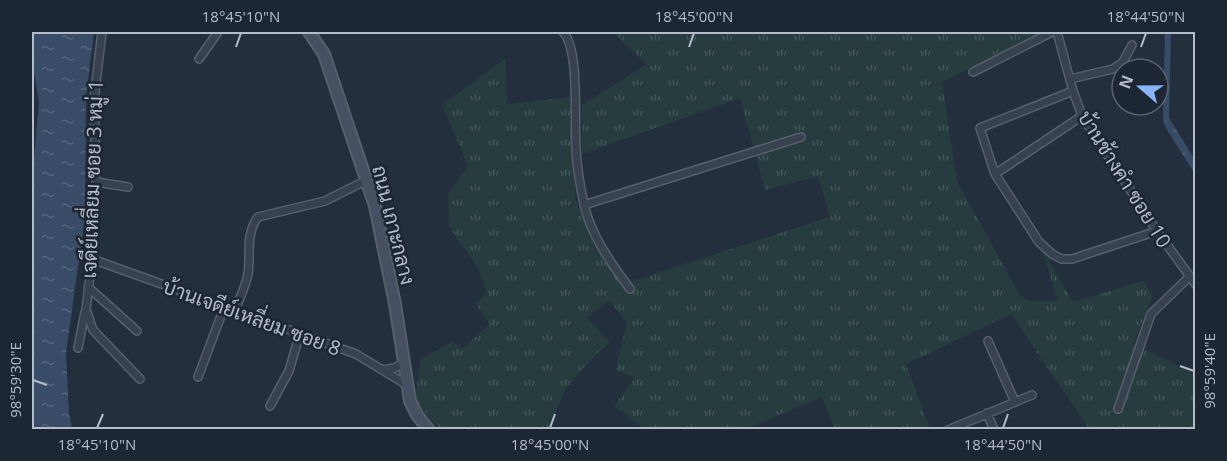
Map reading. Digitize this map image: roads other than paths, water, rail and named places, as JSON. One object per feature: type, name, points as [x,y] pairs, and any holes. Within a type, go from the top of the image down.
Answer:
[{"type":"street","name":"เจดีย์เหลี่ยม ซอย 3 หมู่ 1","points":[[78,348],[86,309],[92,259],[96,182],[94,99],[102,32]]},
{"type":"street","points":[[199,59],[218,32]]},
{"type":"street","name":"ถนน เกาะกลาง","points":[[312,32],[324,54],[367,180],[382,234],[410,401],[417,415],[429,429]]},
{"type":"street","points":[[562,32],[568,37],[573,53],[576,151],[584,206],[599,244],[630,289]]},
{"type":"street","points":[[972,72],[1052,32]]},
{"type":"street","name":"บ้านช้างคำ ซอย 10","points":[[1057,32],[1082,116],[1157,231],[1196,285]]},
{"type":"street","points":[[1070,79],[1113,69],[1123,62],[1132,45]]},
{"type":"street","points":[[1073,91],[980,128],[995,174],[1039,242],[1062,260],[1072,259],[1157,231]]},
{"type":"street","points":[[995,174],[1082,116]]},
{"type":"street","points":[[584,206],[801,138]]},
{"type":"street","points":[[235,311],[248,274],[249,240],[252,226],[258,218],[325,201],[367,180]]},
{"type":"street","points":[[96,182],[128,187]]},
{"type":"street","name":"บ้านเจดีย์เหลี่ยม ซอย 8","points":[[92,259],[356,354],[407,385]]},
{"type":"street","points":[[1118,409],[1151,314],[1189,277]]},
{"type":"street","points":[[88,287],[137,331]]},
{"type":"street","points":[[198,377],[224,308]]},
{"type":"street","points":[[86,309],[93,330],[140,379]]},
{"type":"street","points":[[270,406],[289,370],[300,333]]},
{"type":"street","points":[[988,341],[1015,402]]},
{"type":"street","points":[[382,370],[404,363]]},
{"type":"street","points":[[948,429],[1032,395]]},
{"type":"street","points":[[987,413],[994,429]]},
{"type":"water","points":[[32,32],[94,32],[86,96],[85,216],[66,353],[72,429],[32,429],[32,180],[39,102],[32,61]]},
{"type":"water","points":[[1165,32],[1171,32],[1170,75],[1170,57],[1164,57]]},
{"type":"water","points":[[1163,117],[1169,117],[1195,160],[1195,174],[1167,130]]}]
